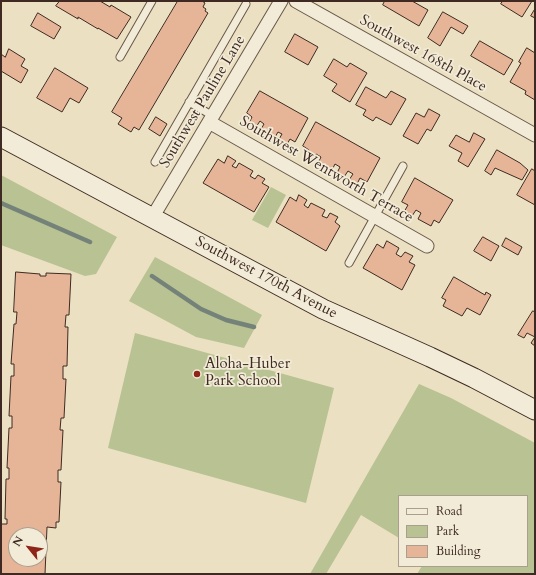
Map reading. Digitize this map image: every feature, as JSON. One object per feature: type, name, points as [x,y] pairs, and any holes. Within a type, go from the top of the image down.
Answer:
[{"type":"main road","name":"Southwest 170th Avenue","points":[[1,137],[323,309],[474,378],[535,410]]},
{"type":"street","name":"Southwest Pauline Lane","points":[[152,218],[281,1]]},
{"type":"street","name":"Southwest 168th Place","points":[[296,1],[535,136]]},
{"type":"street","name":"Southwest Wentworth Terrace","points":[[211,119],[427,246]]},
{"type":"lane","points":[[120,57],[152,1]]},
{"type":"lane","points":[[155,162],[246,4]]},
{"type":"lane","points":[[189,102],[211,119]]},
{"type":"lane","points":[[349,263],[403,166]]},
{"type":"green space","points":[[1,175],[117,237],[96,274],[85,276],[1,245]]},
{"type":"green space","points":[[271,187],[286,195],[268,228],[252,220]]},
{"type":"green space","points":[[155,257],[262,315],[244,348],[196,337],[129,301]]},
{"type":"green space","points":[[135,333],[334,388],[306,503],[108,448]]},
{"type":"green space","points":[[419,384],[451,398],[535,443],[535,574],[417,574],[421,567],[528,567],[528,495],[398,495],[398,537],[361,515],[326,574],[310,574]]},
{"type":"building","points":[[60,1],[100,1],[110,7],[111,5],[131,17],[117,39],[56,6]]},
{"type":"building","points":[[178,1],[202,1],[205,3],[203,7],[206,9],[205,11],[208,13],[139,130],[134,127],[131,132],[118,124],[122,118],[112,112]]},
{"type":"building","points":[[385,1],[412,1],[428,10],[419,26],[383,5]]},
{"type":"building","points":[[503,1],[532,1],[522,17],[501,4]]},
{"type":"building","points":[[535,9],[535,18],[531,16]]},
{"type":"building","points":[[443,12],[468,26],[463,34],[451,27],[440,46],[428,38]]},
{"type":"building","points":[[38,13],[61,27],[54,39],[31,26]]},
{"type":"building","points":[[295,34],[318,47],[308,65],[285,52]]},
{"type":"building","points":[[480,41],[513,60],[504,75],[471,56]]},
{"type":"building","points":[[527,48],[535,53],[535,100],[525,94],[526,91],[510,82],[521,63],[519,62]]},
{"type":"building","points":[[9,49],[25,59],[21,66],[28,70],[21,83],[1,71],[1,54],[5,57]]},
{"type":"building","points":[[334,59],[347,67],[350,63],[367,73],[350,102],[332,91],[337,84],[324,76]]},
{"type":"building","points":[[55,68],[88,88],[79,103],[70,98],[62,112],[37,98]]},
{"type":"building","points":[[366,87],[386,98],[391,91],[406,99],[391,125],[376,117],[373,121],[363,115],[366,110],[356,105]]},
{"type":"building","points":[[260,91],[308,118],[295,142],[290,139],[286,146],[278,141],[282,134],[278,132],[274,139],[260,131],[264,124],[260,121],[256,127],[249,123],[252,117],[247,113]]},
{"type":"building","points":[[429,109],[440,115],[431,131],[427,129],[418,144],[403,136],[416,113],[424,117]]},
{"type":"building","points":[[156,117],[167,124],[160,136],[149,129]]},
{"type":"building","points":[[316,122],[380,158],[367,182],[360,178],[357,184],[349,180],[353,174],[348,171],[344,177],[337,173],[340,167],[335,164],[332,170],[318,163],[321,157],[316,154],[313,159],[306,156],[309,150],[303,146]]},
{"type":"building","points":[[474,133],[485,139],[468,167],[458,161],[462,153],[449,146],[456,135],[469,142]]},
{"type":"building","points":[[497,150],[520,163],[528,170],[522,180],[495,168],[491,175],[485,171]]},
{"type":"building","points":[[228,156],[236,161],[232,166],[236,168],[239,163],[253,171],[250,176],[255,179],[258,175],[265,179],[262,183],[269,187],[254,212],[203,183],[218,159],[224,163]]},
{"type":"building","points":[[532,169],[535,171],[535,205],[517,195]]},
{"type":"building","points":[[415,178],[453,200],[439,223],[434,220],[431,226],[418,219],[421,213],[416,210],[412,216],[404,212],[408,205],[402,202]]},
{"type":"building","points":[[299,195],[307,200],[304,205],[308,208],[311,203],[325,210],[322,216],[327,218],[330,213],[338,217],[335,222],[340,226],[326,251],[276,222],[290,197],[296,201]]},
{"type":"building","points":[[483,237],[499,246],[491,261],[474,251]]},
{"type":"building","points":[[506,238],[522,247],[518,255],[502,246]]},
{"type":"building","points":[[387,241],[399,248],[396,254],[401,257],[405,252],[413,256],[409,262],[415,265],[402,290],[363,268],[377,244],[383,248]]},
{"type":"building","points":[[16,272],[40,274],[40,276],[46,276],[46,273],[71,274],[69,315],[66,315],[65,327],[68,327],[67,366],[63,366],[63,379],[66,379],[64,418],[61,418],[60,430],[63,430],[61,470],[58,470],[58,482],[61,482],[59,522],[56,522],[56,528],[8,527],[8,567],[45,567],[45,574],[1,574],[1,524],[7,524],[7,519],[5,519],[6,479],[9,479],[9,468],[7,468],[9,428],[12,428],[12,416],[9,416],[11,376],[14,376],[14,364],[11,364],[14,324],[16,324],[17,312],[14,312]]},
{"type":"building","points":[[454,277],[485,295],[486,292],[491,295],[480,315],[467,308],[462,316],[443,306],[446,300],[442,298]]},
{"type":"building","points":[[533,311],[535,312],[535,337],[527,333],[524,338],[518,335]]},
{"type":"building","points":[[535,337],[535,346],[531,343]]},
{"type":"waterway","points":[[1,203],[90,242]]},
{"type":"waterway","points":[[152,276],[201,309],[226,320],[254,327]]},
{"type":"place","name":"Aloha-Huber Park School","points":[[197,374]]}]
